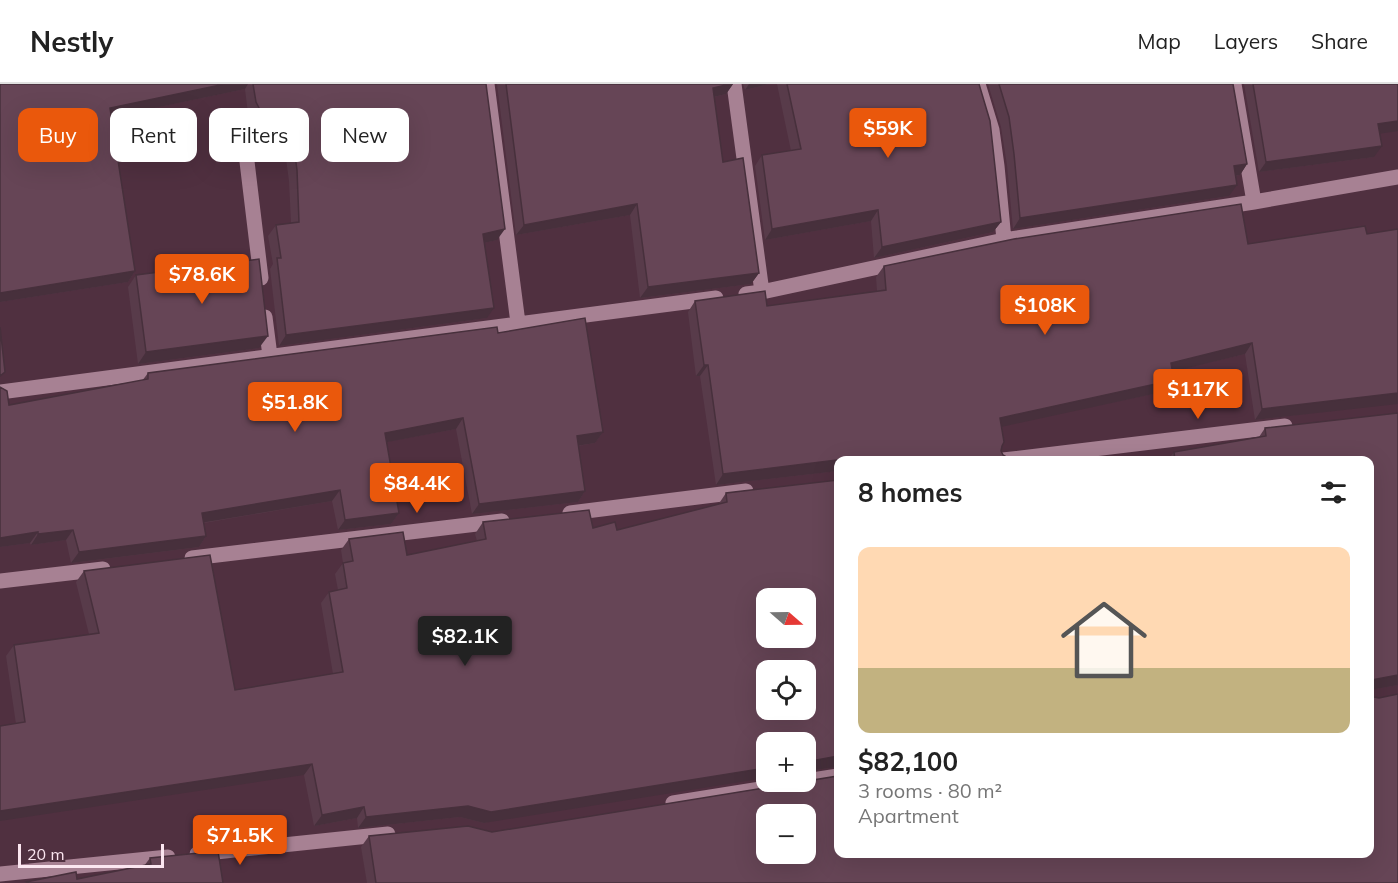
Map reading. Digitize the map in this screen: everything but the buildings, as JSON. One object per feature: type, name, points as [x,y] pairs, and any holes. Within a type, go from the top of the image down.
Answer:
[{"type":"street","points":[[487,84],[518,323]]},
{"type":"street","points":[[734,84],[762,292]]},
{"type":"street","points":[[978,84],[992,130],[1004,240]]},
{"type":"street","points":[[1234,84],[1254,201]]},
{"type":"street","points":[[247,162],[270,356]]},
{"type":"street","points":[[0,392],[762,292],[1004,240],[1398,177]]},
{"type":"street","points":[[1037,456],[1305,424]]},
{"type":"street","points":[[555,514],[756,490]]},
{"type":"street","points":[[177,560],[520,519]]},
{"type":"street","points":[[0,581],[118,567]]},
{"type":"street","points":[[816,779],[834,777]]},
{"type":"street","points":[[654,806],[756,789]]},
{"type":"street","points":[[0,874],[402,833]]}]
